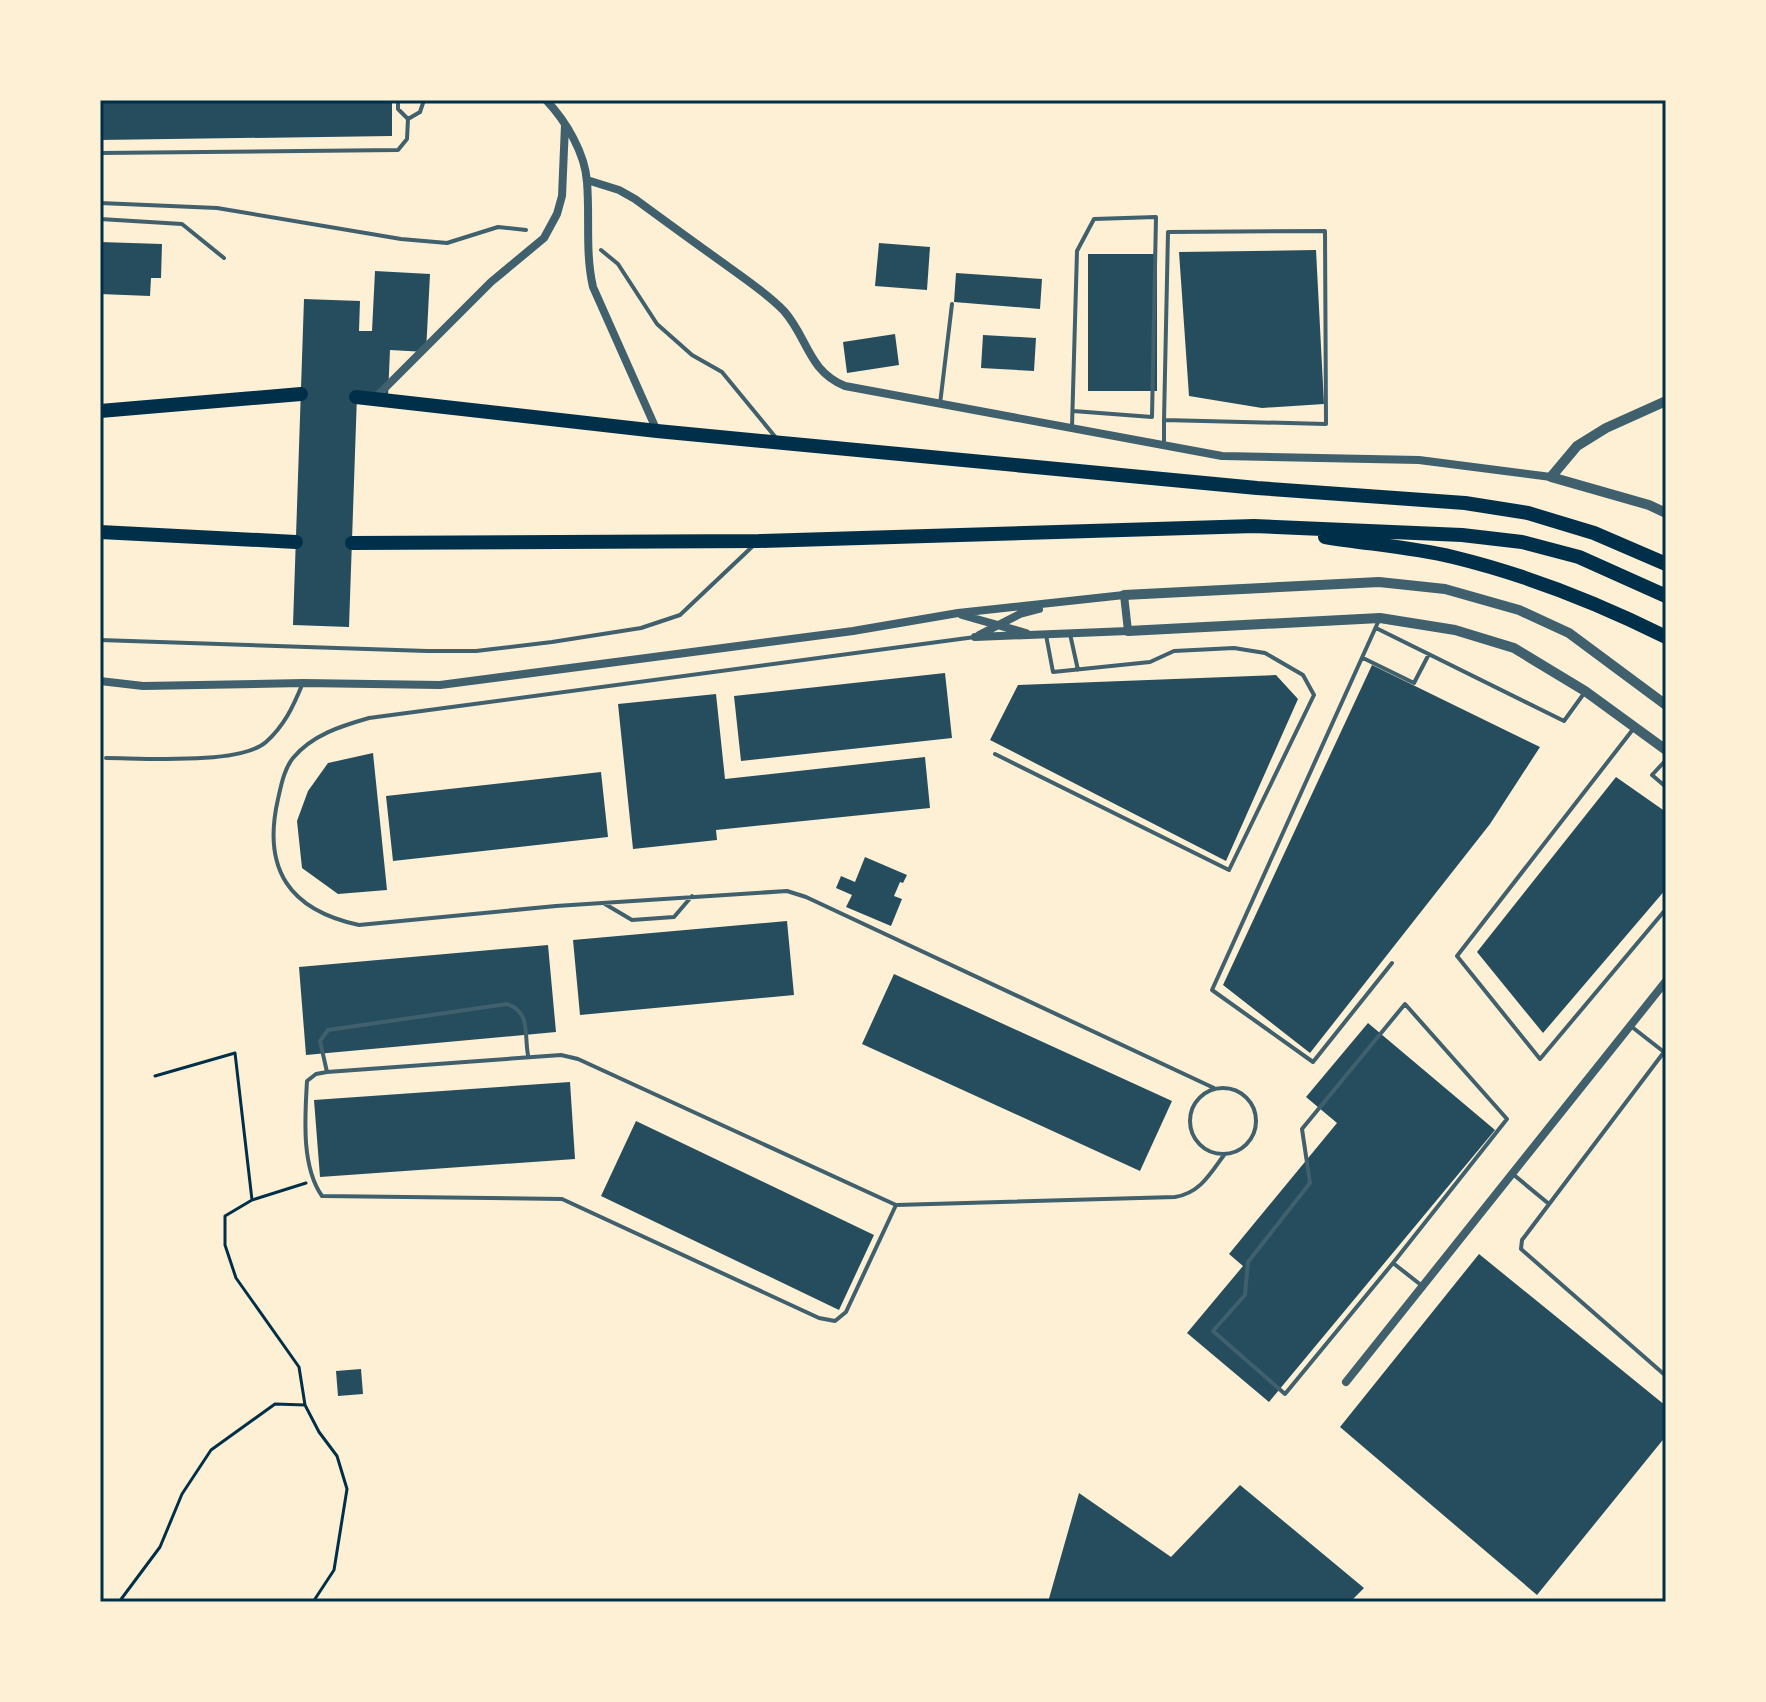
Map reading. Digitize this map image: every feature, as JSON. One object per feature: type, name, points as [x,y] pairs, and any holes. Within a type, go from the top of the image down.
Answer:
[{"type":"highway","points":[[100,411],[301,394]]},
{"type":"highway","points":[[356,397],[657,431],[1257,488],[1465,503],[1528,513],[1594,533],[1666,564]]},
{"type":"highway","points":[[1254,526],[1451,556],[1533,579],[1619,613],[1666,637]]},
{"type":"highway","points":[[352,543],[759,541],[1254,526],[1462,535],[1522,542],[1579,557],[1666,596]]},
{"type":"highway","points":[[100,532],[296,542]]},
{"type":"street","points":[[546,100],[565,124],[584,163],[587,243],[593,287],[657,431]]},
{"type":"street","points":[[374,399],[491,282],[544,238],[557,214],[562,196],[565,124]]},
{"type":"street","points":[[587,180],[619,190],[635,199],[746,280],[784,311],[809,355],[832,381],[845,386],[1222,456],[1419,460],[1551,477],[1649,505],[1666,513]]},
{"type":"street","points":[[1551,477],[1577,446],[1606,428],[1666,401]]},
{"type":"street","points":[[100,681],[143,686],[303,683],[440,685],[853,631],[958,613],[1124,595],[1379,582],[1445,589],[1519,610],[1569,633],[1666,705]]},
{"type":"street","points":[[1124,595],[1128,631]]},
{"type":"street","points":[[975,637],[1020,614],[1069,601]]},
{"type":"street","points":[[958,613],[1042,635]]},
{"type":"street","points":[[975,637],[1378,623],[1455,630],[1514,648],[1585,691],[1666,750]]},
{"type":"street","points":[[1346,1382],[1666,981]]},
{"type":"lane","points":[[100,153],[398,150],[407,139],[408,119],[398,109],[398,100]]},
{"type":"lane","points":[[408,119],[420,112],[424,100]]},
{"type":"lane","points":[[100,203],[217,208],[401,239],[447,243],[498,227],[526,230]]},
{"type":"lane","points":[[1072,429],[1077,251],[1094,219],[1156,217],[1152,417],[1073,411]]},
{"type":"lane","points":[[100,219],[182,224],[224,258]]},
{"type":"lane","points":[[1164,420],[1326,424],[1325,231],[1168,232],[1164,420],[1164,447]]},
{"type":"lane","points":[[601,250],[618,264],[657,324],[692,355],[722,372],[779,441]]},
{"type":"lane","points":[[940,404],[952,304]]},
{"type":"lane","points":[[100,640],[427,651],[476,651],[552,642],[641,628],[680,615],[759,541]]},
{"type":"lane","points":[[1392,963],[1313,1062],[1212,990],[1378,623],[1429,654],[1564,721],[1585,691]]},
{"type":"lane","points":[[1070,634],[1078,670]]},
{"type":"lane","points":[[995,754],[1229,870],[1314,695],[1303,675],[1265,653],[1234,648],[1174,651],[1150,662],[1053,672],[1042,635]]},
{"type":"lane","points":[[975,637],[369,718],[319,736],[292,759],[283,779],[275,813],[272,851],[281,873],[296,895],[314,911],[334,920],[359,925],[602,903],[787,891],[806,897],[1214,1088],[1236,1090],[1245,1096],[1256,1116],[1252,1138],[1235,1153],[1224,1155],[1203,1149],[1191,1132],[1189,1121],[1196,1100],[1214,1088]]},
{"type":"lane","points":[[1362,658],[1414,683],[1429,654]]},
{"type":"lane","points":[[106,758],[224,757],[247,752],[264,744],[289,717],[303,683]]},
{"type":"lane","points":[[1636,726],[1457,956],[1540,1059],[1666,909]]},
{"type":"lane","points":[[1666,760],[1652,775],[1666,787]]},
{"type":"lane","points":[[602,903],[632,920],[674,917],[692,896]]},
{"type":"lane","points":[[327,1072],[320,1041],[328,1030],[507,1004],[518,1008],[524,1017],[528,1055]]},
{"type":"lane","points":[[1405,1004],[1507,1119],[1393,1263],[1285,1394],[1213,1331],[1245,1295],[1248,1262],[1310,1183],[1302,1129],[1405,1004]]},
{"type":"lane","points":[[1631,1025],[1665,1053],[1522,1240],[1521,1249],[1666,1376]]},
{"type":"lane","points":[[896,1205],[846,1312],[835,1321],[819,1318],[562,1199],[322,1196],[312,1182],[305,1119],[307,1081],[316,1074],[327,1072],[561,1055],[578,1059],[896,1205],[1175,1197],[1199,1188],[1224,1155]]},
{"type":"lane","points":[[1513,1173],[1549,1204]]},
{"type":"lane","points":[[1393,1263],[1423,1286]]},
{"type":"path","points":[[155,1076],[235,1053],[252,1200]]},
{"type":"path","points":[[312,1182],[252,1200],[225,1216],[225,1245],[236,1278],[299,1367],[305,1405],[319,1432],[337,1456],[347,1489],[334,1570],[313,1602]]},
{"type":"path","points":[[119,1602],[160,1547],[182,1494],[211,1450],[275,1404],[305,1405]]},
{"type":"building","points":[[100,100],[392,100],[392,136],[100,140]]},
{"type":"building","points":[[100,242],[162,244],[161,278],[151,278],[150,296],[100,294]]},
{"type":"building","points":[[879,243],[930,247],[927,290],[875,286]]},
{"type":"building","points":[[1316,250],[1324,404],[1262,408],[1189,396],[1179,252]]},
{"type":"building","points":[[1088,254],[1157,254],[1157,391],[1088,391]]},
{"type":"building","points":[[375,271],[430,274],[426,352],[390,350],[388,396],[357,395],[349,627],[293,625],[304,299],[360,301],[359,331],[372,331]]},
{"type":"building","points":[[956,273],[1042,279],[1040,309],[954,302]]},
{"type":"building","points":[[895,334],[899,365],[847,373],[843,342]]},
{"type":"building","points":[[983,335],[1036,338],[1034,371],[981,368]]},
{"type":"building","points":[[1372,665],[1540,747],[1490,824],[1310,1053],[1223,985]]},
{"type":"building","points":[[945,673],[952,738],[741,761],[734,696]]},
{"type":"building","points":[[1276,675],[1298,699],[1226,861],[990,740],[1018,685]]},
{"type":"building","points":[[716,694],[725,779],[925,757],[930,808],[716,830],[717,840],[633,849],[618,704]]},
{"type":"building","points":[[373,753],[387,890],[338,894],[302,868],[297,821],[308,791],[328,763]]},
{"type":"building","points":[[601,772],[608,837],[393,861],[386,796]]},
{"type":"building","points":[[1616,777],[1666,812],[1666,889],[1543,1033],[1477,952]]},
{"type":"building","points":[[865,857],[907,875],[894,896],[902,899],[891,926],[846,907],[852,895],[836,888],[841,876],[855,882]]},
{"type":"building","points":[[787,921],[794,995],[580,1015],[573,940]]},
{"type":"building","points":[[548,945],[556,1032],[306,1055],[299,967]]},
{"type":"building","points":[[894,974],[1172,1101],[1140,1171],[862,1044]]},
{"type":"building","points":[[1368,1023],[1495,1130],[1269,1402],[1187,1333],[1243,1266],[1229,1254],[1337,1123],[1306,1097]]},
{"type":"building","points":[[570,1082],[575,1159],[320,1177],[314,1100]]},
{"type":"building","points":[[636,1121],[874,1235],[839,1310],[601,1196]]},
{"type":"building","points":[[1479,1254],[1666,1406],[1666,1436],[1537,1595],[1340,1427]]},
{"type":"building","points":[[361,1369],[363,1394],[338,1396],[336,1371]]},
{"type":"building","points":[[1240,1485],[1364,1588],[1350,1602],[1048,1602],[1079,1493],[1171,1557]]}]
